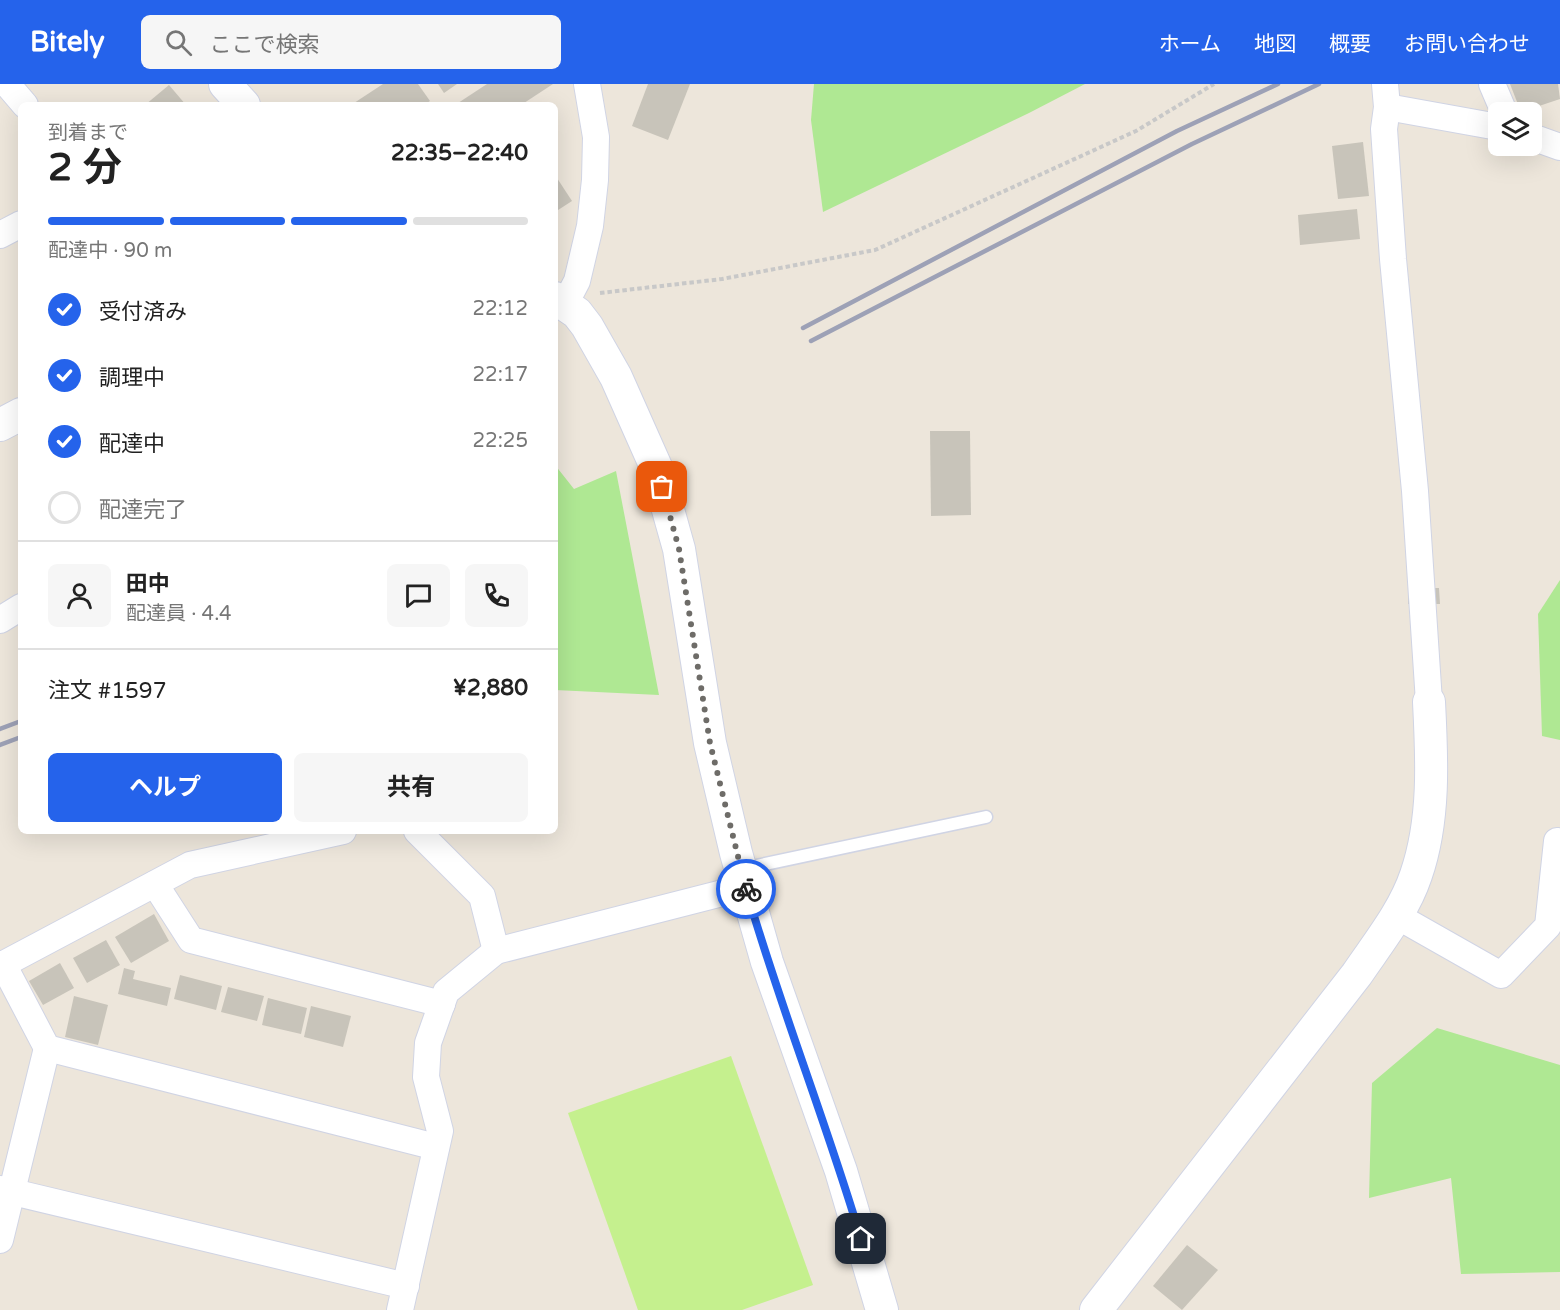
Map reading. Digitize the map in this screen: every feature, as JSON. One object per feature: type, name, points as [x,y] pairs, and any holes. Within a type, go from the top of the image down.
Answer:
[{"type":"street","points":[[7,84],[22,102]]},
{"type":"street","points":[[225,84],[241,102]]},
{"type":"street","points":[[586,84],[596,137],[595,180],[590,226],[577,281],[563,299],[586,326],[616,377],[656,467],[679,549],[710,743],[743,878],[767,962],[841,1171],[882,1310]]},
{"type":"street","points":[[1492,84],[1500,102]]},
{"type":"street","points":[[1096,1310],[1357,974],[1397,916],[1416,876],[1428,824],[1432,766],[1430,702],[1415,492],[1392,247],[1384,129],[1386,90],[1488,124]]},
{"type":"street","points":[[1542,141],[1560,147]]},
{"type":"street","points":[[0,235],[18,226]]},
{"type":"street","points":[[0,425],[18,416]]},
{"type":"street","points":[[0,620],[18,609]]},
{"type":"street","points":[[0,1240],[6,1190],[47,1048],[2,965],[190,865],[330,834]]},
{"type":"street","points":[[420,834],[482,896],[496,951]]},
{"type":"street","points":[[1397,916],[1501,975],[1548,926],[1557,842],[1560,842]]},
{"type":"street","points":[[6,1190],[403,1298],[440,1131],[426,1077],[428,1043],[446,992],[496,951],[743,878]]},
{"type":"street","points":[[155,884],[191,940],[442,1004]]},
{"type":"street","points":[[47,1048],[436,1147]]},
{"type":"lane","points":[[743,878],[986,817]]},
{"type":"path","points":[[563,299],[586,294],[722,279],[875,250],[1136,131],[1214,84]]},
{"type":"green space","points":[[814,84],[1085,84],[823,212],[811,120]]},
{"type":"green space","points":[[558,469],[574,489],[616,471],[659,695],[558,690]]},
{"type":"green space","points":[[1560,580],[1560,740],[1542,736],[1538,614]]},
{"type":"green space","points":[[1437,1028],[1560,1065],[1560,1272],[1461,1274],[1451,1178],[1369,1198],[1372,1083]]},
{"type":"green space","points":[[731,1056],[813,1285],[742,1310],[638,1310],[568,1113]]},
{"type":"building","points":[[383,84],[418,84],[430,101],[428,102],[356,102]]},
{"type":"building","points":[[438,84],[457,84],[444,93]]},
{"type":"building","points":[[487,84],[553,84],[526,102],[460,102]]},
{"type":"building","points":[[648,84],[690,84],[668,140],[632,126]]},
{"type":"building","points":[[1510,84],[1558,84],[1560,99],[1542,105],[1542,102],[1517,102]]},
{"type":"building","points":[[169,85],[183,102],[149,102]]},
{"type":"building","points":[[1363,142],[1369,196],[1338,199],[1332,146]]},
{"type":"building","points":[[558,180],[572,201],[558,210]]},
{"type":"building","points":[[1357,209],[1360,239],[1300,245],[1298,215]]},
{"type":"building","points":[[930,431],[970,431],[971,515],[931,516]]},
{"type":"building","points":[[1408,588],[1439,588],[1440,604],[1408,604]]},
{"type":"building","points":[[154,914],[169,941],[131,963],[115,937]]},
{"type":"building","points":[[106,940],[120,965],[87,983],[73,958]]},
{"type":"building","points":[[60,963],[74,988],[43,1005],[29,981]]},
{"type":"building","points":[[124,968],[135,971],[133,979],[171,988],[167,1006],[118,994]]},
{"type":"building","points":[[180,975],[222,986],[216,1010],[174,999]]},
{"type":"building","points":[[228,987],[264,996],[257,1021],[221,1012]]},
{"type":"building","points":[[74,996],[108,1005],[98,1045],[65,1037]]},
{"type":"building","points":[[268,998],[307,1008],[301,1034],[262,1025]]},
{"type":"building","points":[[311,1006],[351,1016],[343,1047],[304,1037]]},
{"type":"building","points":[[1187,1245],[1218,1270],[1182,1310],[1153,1286]]},
{"type":"railway","points":[[803,328],[1177,131],[1278,84]]},
{"type":"railway","points":[[811,341],[1192,144],[1319,84]]},
{"type":"railway","points":[[0,729],[18,722]]},
{"type":"railway","points":[[0,745],[18,738]]},
{"type":"way so far","points":[[662,487],[679,549],[710,743],[746,889]]},
{"type":"route","points":[[746,889],[767,962],[841,1171],[861,1239]]}]
